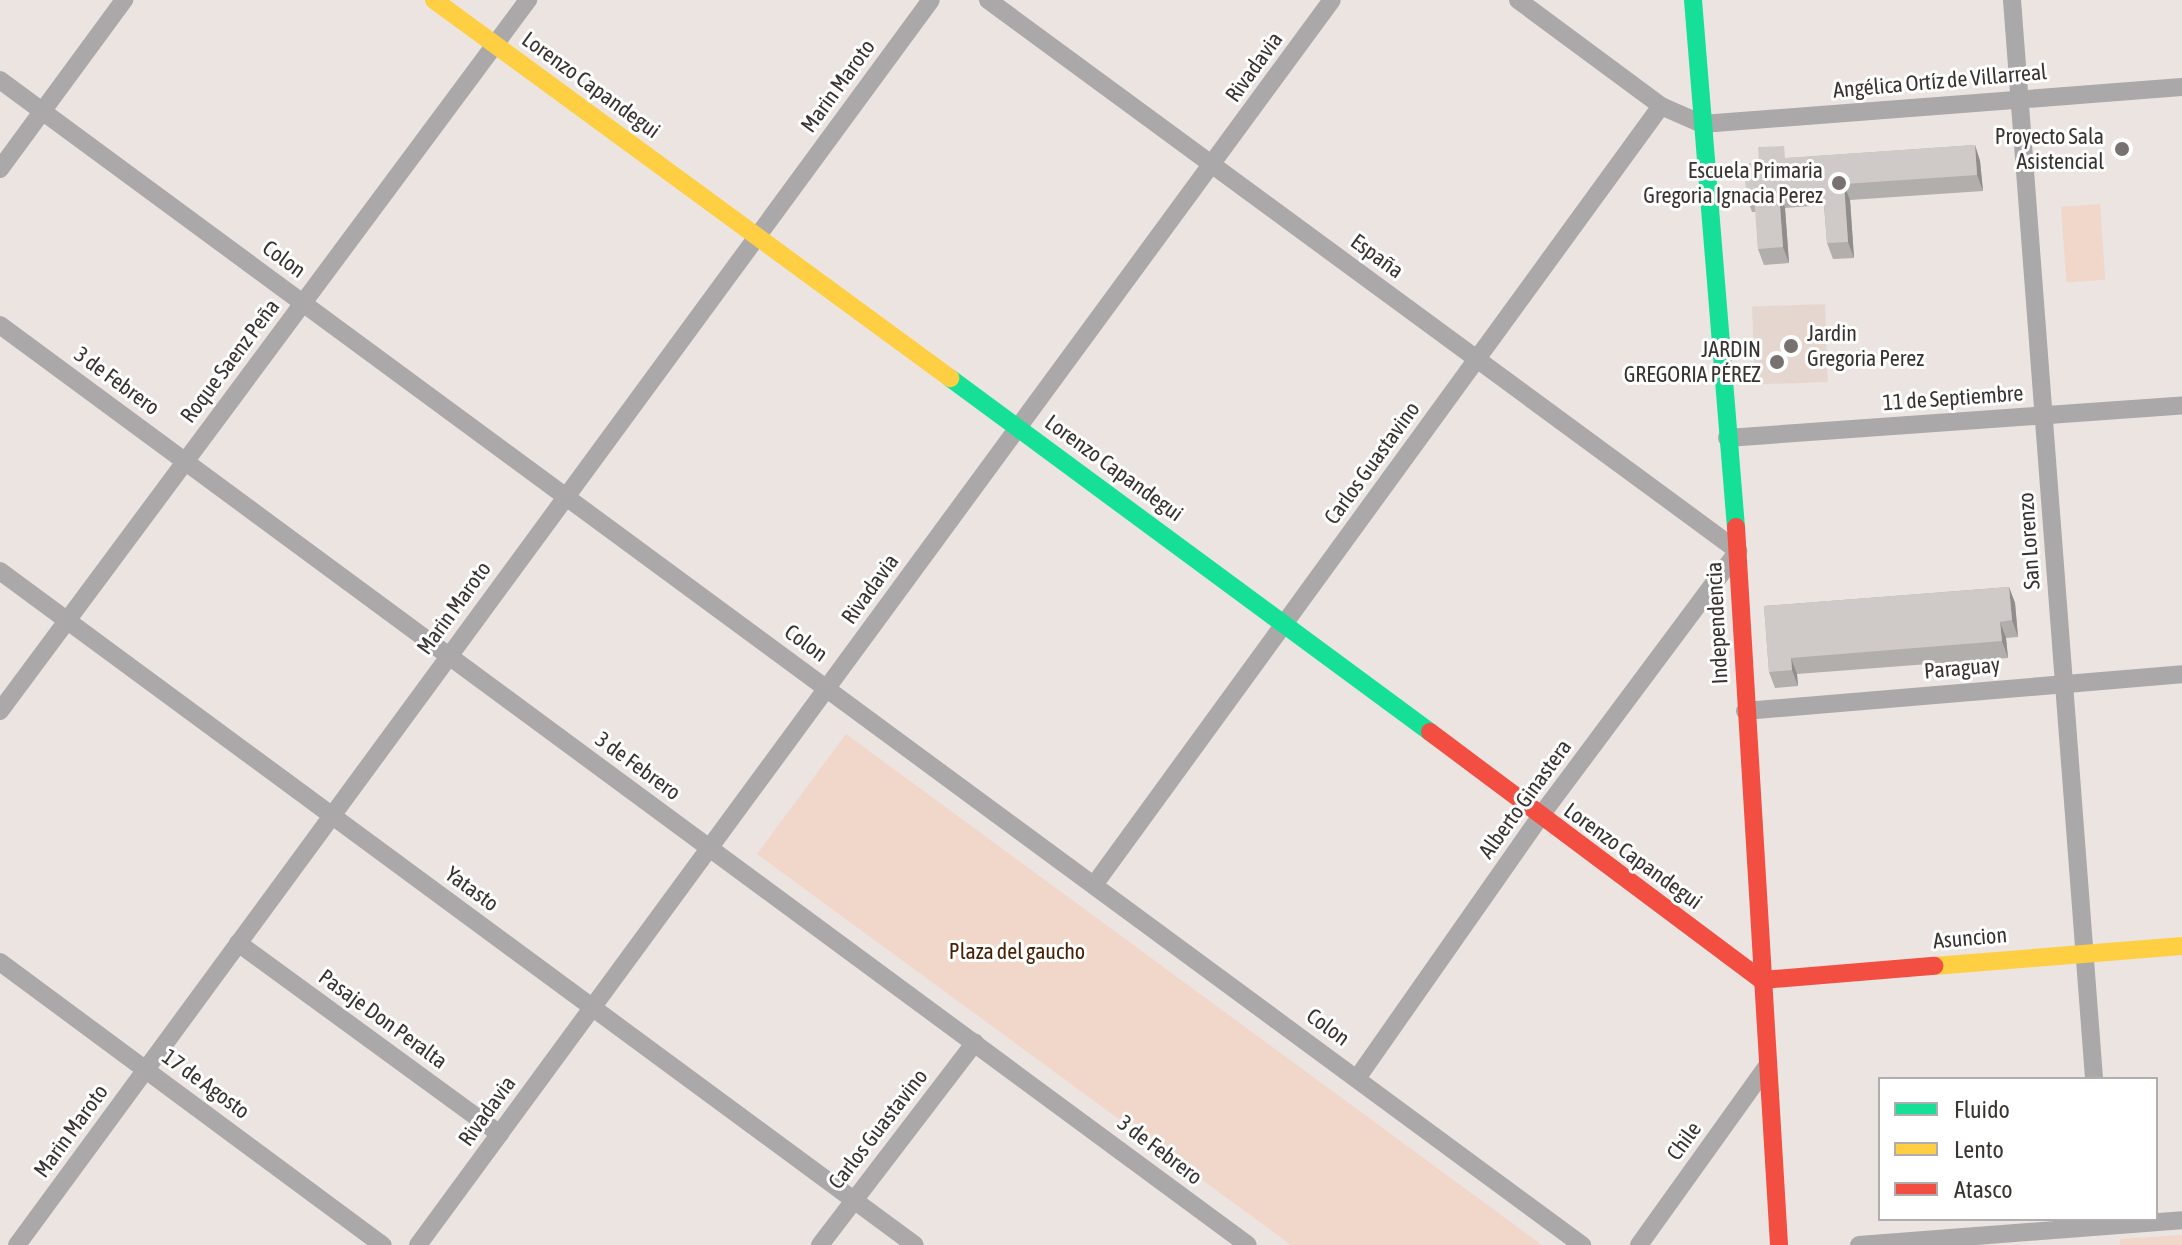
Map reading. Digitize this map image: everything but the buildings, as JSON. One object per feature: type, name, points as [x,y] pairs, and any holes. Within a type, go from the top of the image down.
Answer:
[{"type":"street","points":[[0,169],[124,0]]},
{"type":"street","name":"Lorenzo Capandegui","points":[[434,0],[1285,623],[1540,817],[1762,980]]},
{"type":"street","name":"Roque Saenz Peña","points":[[0,711],[528,0]]},
{"type":"street","name":"Marin Maroto","points":[[17,1245],[931,0]]},
{"type":"street","name":"España","points":[[988,0],[1738,551]]},
{"type":"street","name":"Rivadavia","points":[[418,1245],[1332,0]]},
{"type":"street","points":[[1518,0],[1661,106],[1702,124]]},
{"type":"street","name":"Independencia","points":[[1693,0],[1738,551],[1745,711],[1779,1245]]},
{"type":"street","name":"San Lorenzo","points":[[2012,0],[2094,1077]]},
{"type":"street","name":"Colon","points":[[0,80],[1582,1245]]},
{"type":"street","name":"Angélica Ortíz de Villarreal","points":[[1702,124],[2182,87]]},
{"type":"street","name":"Carlos Guastavino","points":[[1094,885],[1661,106]]},
{"type":"street","name":"3 de Febrero","points":[[0,325],[975,1042],[1237,1242]]},
{"type":"street","name":"11 de Septiembre","points":[[1727,438],[2182,405]]},
{"type":"street","name":"Alberto Ginastera","points":[[1357,1078],[1540,817],[1738,551]]},
{"type":"street","name":"Yatasto","points":[[0,571],[915,1245]]},
{"type":"street","name":"Paraguay","points":[[1745,711],[2182,674]]},
{"type":"street","name":"Pasaje Don Peralta","points":[[238,943],[500,1134]]},
{"type":"street","name":"Asuncion","points":[[1762,980],[2182,946]]},
{"type":"street","name":"17 de Agosto","points":[[0,962],[383,1245]]},
{"type":"street","name":"Carlos Guastavino","points":[[820,1245],[975,1042]]},
{"type":"street","name":"Chile","points":[[1639,1245],[1768,1065]]},
{"type":"street","points":[[1859,1245],[2105,1230],[2182,1220]]},
{"type":"shaded area","name":"Jardin Gregoria Perez","points":[[1825,304],[1828,382],[1755,385],[1752,307]]},
{"type":"green space","points":[[2100,204],[2105,280],[2066,283],[2061,207]]},
{"type":"green space","name":"Plaza del gaucho","points":[[846,734],[1542,1245],[1291,1245],[757,854]]},
{"type":"green space","points":[[2182,1235],[2182,1245],[2120,1245],[2120,1239]]},
{"type":"traffic: fast","points":[[1693,0],[1736,527]]},
{"type":"traffic: fast","points":[[950,378],[1430,732]]},
{"type":"traffic: slow","points":[[434,0],[950,378]]},
{"type":"traffic: slow","points":[[1934,966],[2182,946]]},
{"type":"traffic: jam","points":[[1736,527],[1779,1245]]},
{"type":"traffic: jam","points":[[1430,732],[1762,980],[1934,966]]},
{"type":"place","name":"Proyecto Sala Asistencial","points":[[2122,149]]},
{"type":"place","name":"Escuela Primaria Gregoria Ignacia Perez","points":[[1839,183]]},
{"type":"place","name":"Jardin Gregoria Perez","points":[[1791,346]]},
{"type":"place","name":"JARDIN GREGORIA PÉREZ","points":[[1777,362]]}]
